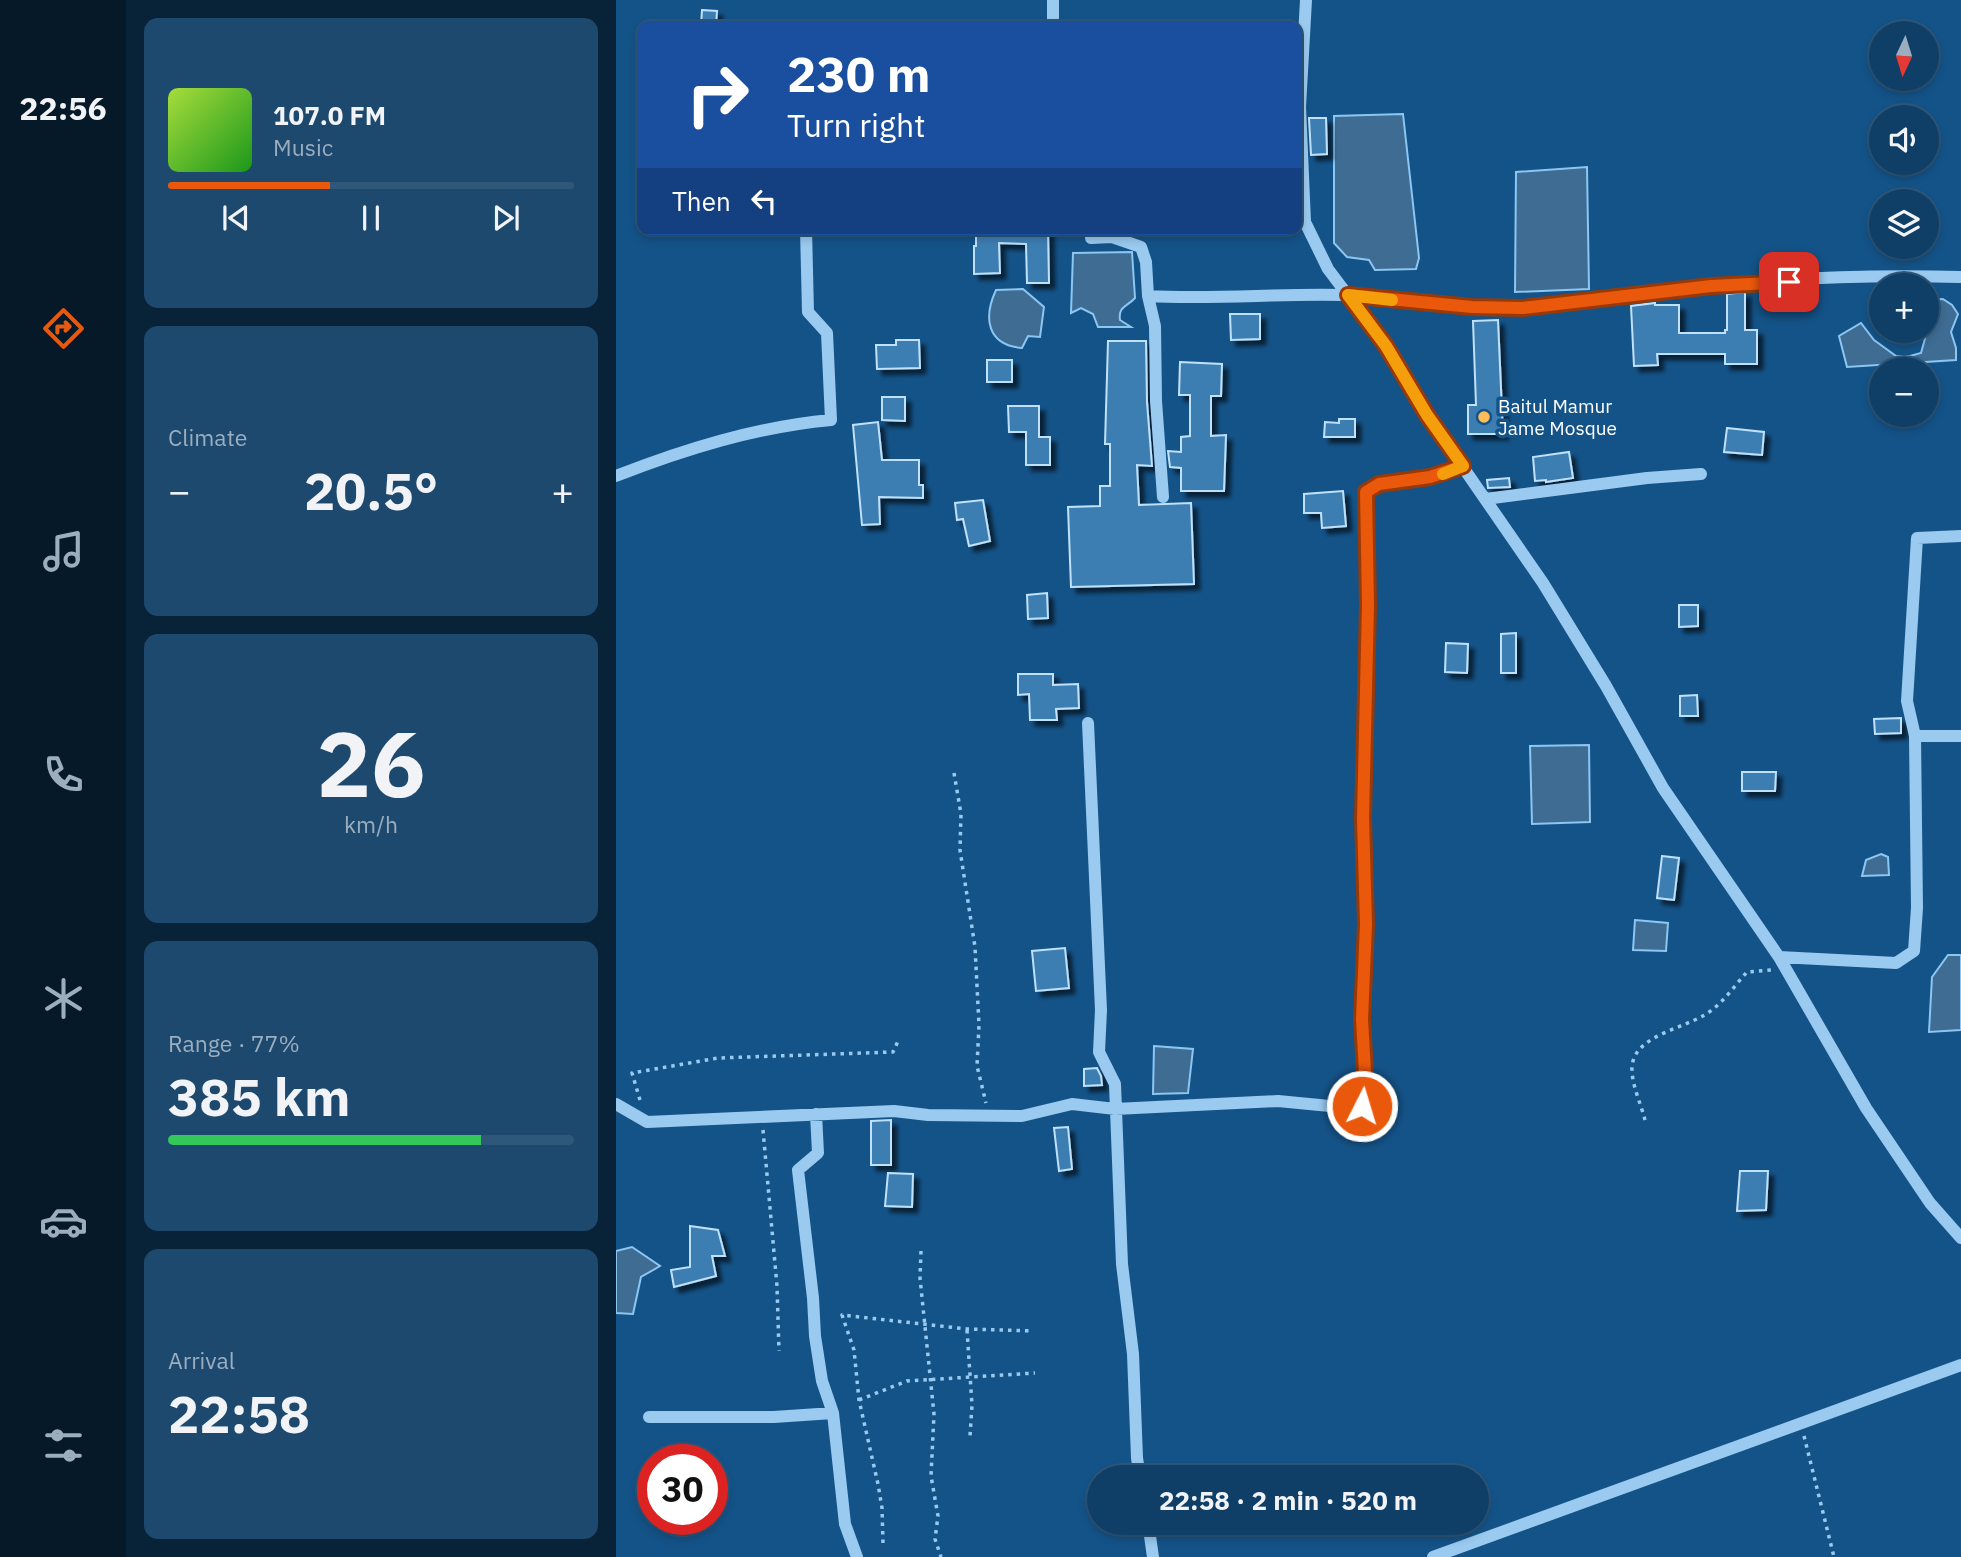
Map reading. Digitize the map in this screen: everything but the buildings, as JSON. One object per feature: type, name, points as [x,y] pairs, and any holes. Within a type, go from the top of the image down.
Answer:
[{"type":"street","points":[[1053,0],[1053,21]]},
{"type":"street","points":[[1302,71],[1306,0]]},
{"type":"street","points":[[1302,153],[1305,222],[1328,269],[1386,346],[1427,415],[1544,583],[1663,788],[1782,963],[1866,1108],[1930,1203],[1961,1238]]},
{"type":"street","points":[[616,476],[720,440],[791,424],[831,420],[827,333],[808,312],[806,235]]},
{"type":"street","points":[[1091,237],[1112,237],[1141,247],[1146,262],[1148,296],[1155,326],[1156,401],[1163,497]]},
{"type":"street","points":[[1148,296],[1189,299],[1287,294],[1348,295],[1472,307],[1523,308],[1711,286],[1892,275],[1961,276]]},
{"type":"street","points":[[616,1104],[646,1122],[894,1111],[928,1115],[1022,1116],[1072,1104],[1115,1109],[1278,1101],[1340,1107],[1362,1106],[1366,1090],[1362,1019],[1366,924],[1363,818],[1368,605],[1366,492],[1379,484],[1430,477],[1463,466]]},
{"type":"street","points":[[1485,499],[1647,478],[1701,474]]},
{"type":"street","points":[[1782,963],[1896,963],[1914,951],[1917,908],[1915,736],[1907,701],[1917,538],[1961,536]]},
{"type":"street","points":[[1088,723],[1101,1010],[1099,1052],[1115,1084],[1122,1264],[1133,1354],[1138,1465]]},
{"type":"street","points":[[1915,736],[1961,736]]},
{"type":"street","points":[[816,1114],[818,1153],[799,1170],[813,1298],[814,1336],[822,1381],[833,1413],[845,1524],[857,1557]]},
{"type":"street","points":[[1433,1557],[1961,1365]]},
{"type":"street","points":[[649,1417],[774,1418],[833,1413]]},
{"type":"street","points":[[1149,1535],[1153,1557]]},
{"type":"path","points":[[954,773],[961,814],[960,850],[975,947],[979,1026],[977,1066],[985,1096],[986,1115]]},
{"type":"path","points":[[1645,1120],[1632,1066],[1641,1046],[1654,1037],[1696,1020],[1714,1009],[1746,972],[1782,963]]},
{"type":"path","points":[[646,1122],[632,1073],[718,1058],[893,1052],[899,1039]]},
{"type":"path","points":[[763,1116],[763,1143],[777,1286],[779,1351]]},
{"type":"path","points":[[921,1251],[920,1279],[934,1413],[931,1476],[938,1517],[935,1539],[941,1557]]},
{"type":"path","points":[[883,1543],[878,1483],[859,1400],[854,1350],[842,1315],[967,1329],[1033,1331]]},
{"type":"path","points":[[967,1329],[972,1405],[970,1436]]},
{"type":"path","points":[[859,1400],[907,1381],[1035,1373]]},
{"type":"path","points":[[1801,1424],[1834,1557]]},
{"type":"water","points":[[1403,114],[1419,258],[1416,269],[1375,270],[1369,260],[1347,257],[1334,243],[1334,116]]},
{"type":"water","points":[[1587,167],[1589,289],[1515,292],[1516,172]]},
{"type":"water","points":[[1132,252],[1135,298],[1122,309],[1120,315],[1120,320],[1131,327],[1098,327],[1093,314],[1081,308],[1071,313],[1073,253]]},
{"type":"water","points":[[1023,289],[1044,307],[1040,337],[1028,336],[1022,348],[1001,342],[995,336],[989,320],[996,290]]},
{"type":"water","points":[[1939,299],[1952,305],[1958,314],[1951,332],[1956,348],[1956,360],[1939,361],[1939,357],[1869,357],[1869,366],[1847,367],[1839,336],[1861,323],[1869,333],[1869,343],[1878,343],[1896,356],[1921,353],[1924,343],[1939,343]]},
{"type":"water","points":[[1589,745],[1590,822],[1532,824],[1530,746]]},
{"type":"water","points":[[1881,854],[1888,857],[1889,875],[1862,876],[1866,860]]},
{"type":"water","points":[[1635,920],[1668,923],[1666,951],[1633,950]]},
{"type":"water","points":[[1948,955],[1961,955],[1961,1030],[1929,1032],[1932,977]]},
{"type":"water","points":[[1154,1046],[1193,1049],[1188,1093],[1153,1094]]},
{"type":"water","points":[[632,1247],[660,1266],[641,1277],[633,1314],[616,1313],[616,1251]]},
{"type":"slow traffic","points":[[1392,300],[1348,295],[1386,346],[1427,415],[1463,466],[1443,474]]},
{"type":"place","name":"Baitul Mamur Jame Mosque","points":[[1484,417]]},
{"type":"route","points":[[1362,1106],[1366,1090],[1362,1019],[1366,924],[1363,878],[1368,605],[1366,492],[1379,484],[1430,477],[1463,466],[1427,415],[1386,346],[1348,295],[1427,304],[1523,308],[1711,286],[1789,282]]}]
